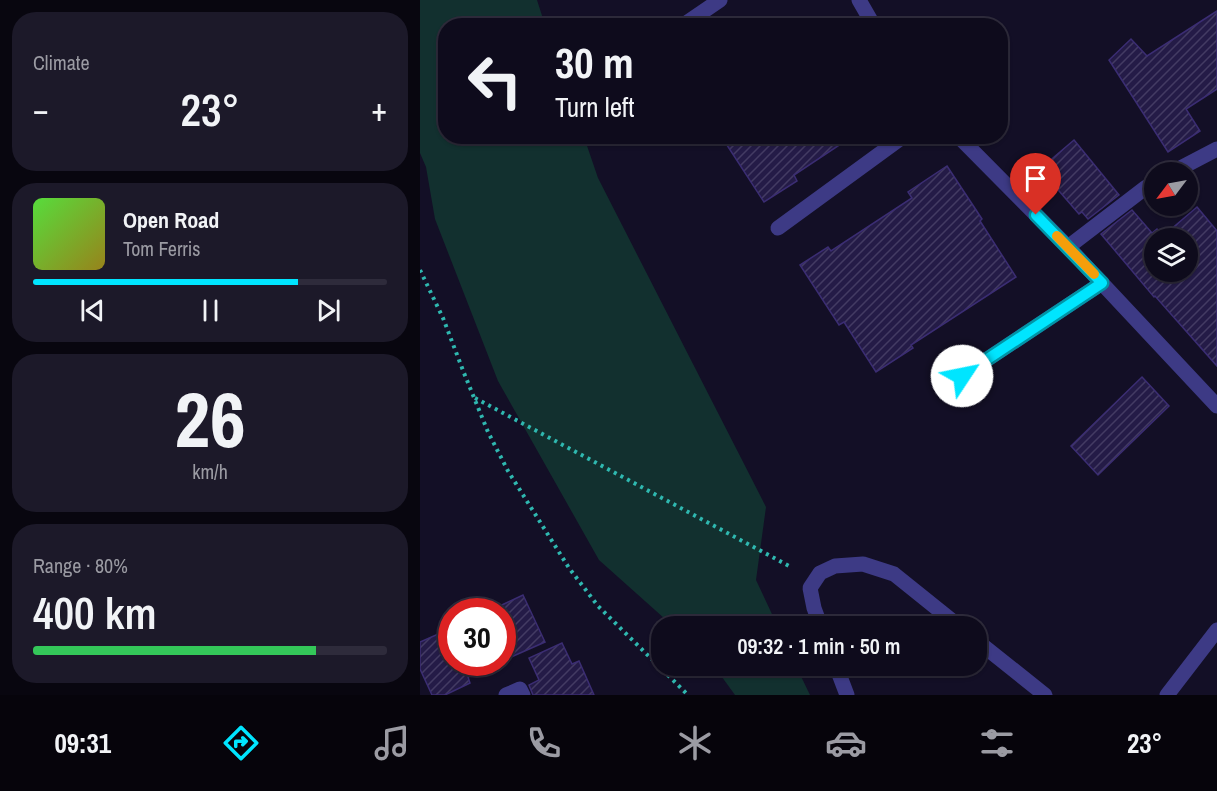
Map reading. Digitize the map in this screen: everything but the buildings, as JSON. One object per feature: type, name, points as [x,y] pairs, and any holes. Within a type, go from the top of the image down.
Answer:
[{"type":"street","points":[[694,18],[720,0]]},
{"type":"street","points":[[859,0],[869,18]]},
{"type":"street","points":[[778,228],[893,144]]},
{"type":"street","points":[[966,144],[1068,247],[1217,406]]},
{"type":"street","points":[[1192,162],[1217,149]]},
{"type":"street","points":[[1068,247],[1144,189]]},
{"type":"street","points":[[962,376],[1102,283]]},
{"type":"street","points":[[817,616],[810,588],[820,573],[835,566],[863,564],[894,574],[946,616]]},
{"type":"street","points":[[1167,695],[1217,630]]},
{"type":"street","points":[[987,649],[1045,695]]},
{"type":"street","points":[[840,676],[848,695]]},
{"type":"street","points":[[506,695],[520,689],[523,695]]},
{"type":"path","points":[[420,270],[443,318],[488,432],[508,471],[569,568],[598,606],[688,695]]},
{"type":"path","points":[[474,398],[816,580]]},
{"type":"green space","points":[[420,0],[537,0],[543,18],[438,18],[438,144],[586,144],[598,178],[766,507],[756,580],[773,616],[662,616],[599,560],[498,381],[435,219],[426,167],[420,153]]},
{"type":"green space","points":[[721,676],[801,676],[810,695],[735,695]]},
{"type":"slow traffic","points":[[1057,236],[1094,274]]},
{"type":"route","points":[[962,376],[1102,283],[1036,215]]}]
